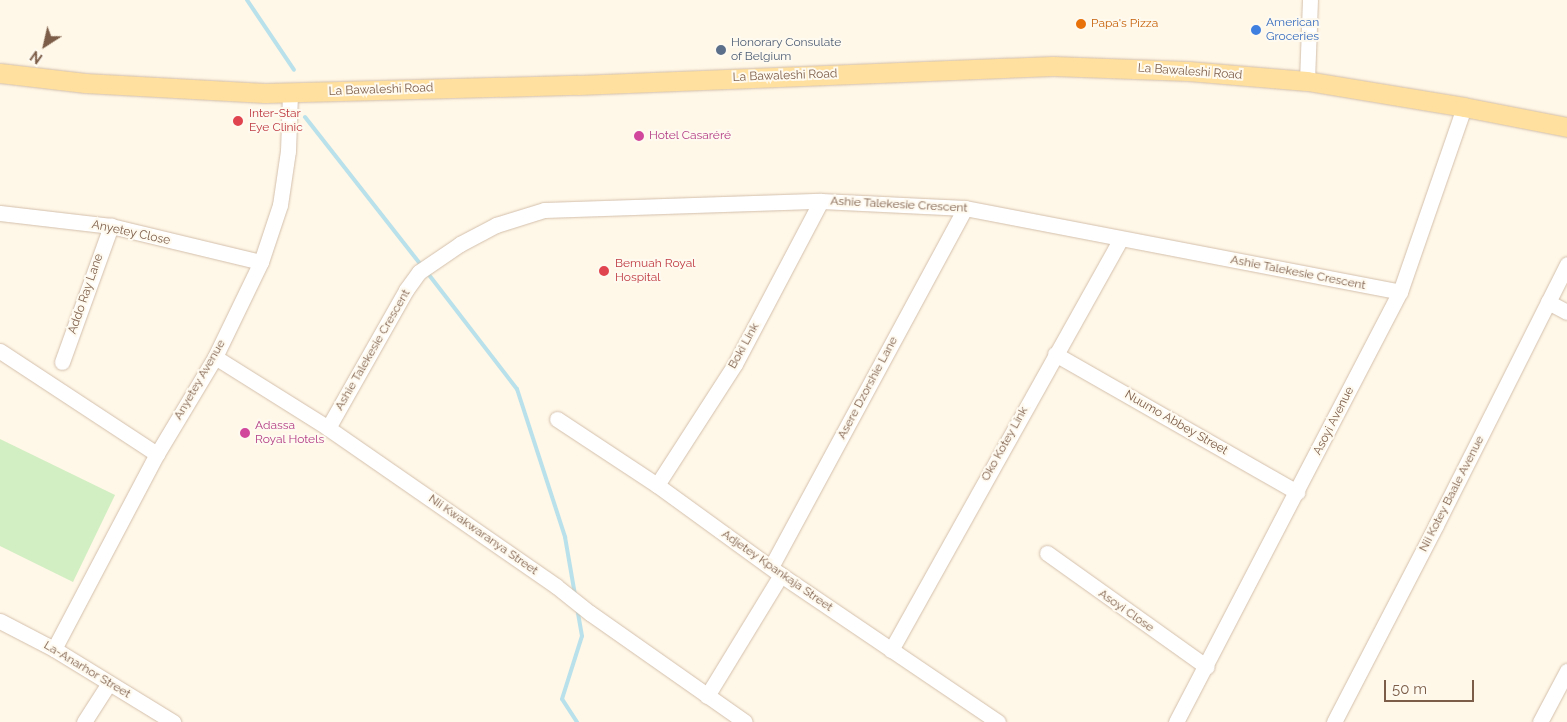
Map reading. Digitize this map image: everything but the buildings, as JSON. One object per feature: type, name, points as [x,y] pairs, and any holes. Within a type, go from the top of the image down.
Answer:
[{"type":"main road","name":"La Bawaleshi Road","points":[[0,73],[85,83],[212,91],[290,93],[578,85],[1052,66],[1188,71],[1307,81],[1464,107],[1567,127]]},
{"type":"street","points":[[1307,81],[1310,0]]},
{"type":"street","name":"Anyetey Avenue","points":[[54,648],[158,454],[215,357],[261,262],[280,204],[288,150],[290,93]]},
{"type":"street","name":"Asoyi Avenue","points":[[1176,722],[1207,667],[1400,292],[1464,107]]},
{"type":"street","name":"Ashie Talekesie Crescent","points":[[328,428],[406,290],[419,272],[496,225],[544,210],[821,202],[894,203],[965,208],[1120,240],[1400,292]]},
{"type":"street","name":"Boki Link","points":[[657,485],[735,364],[821,202]]},
{"type":"street","name":"Asere Dzorshie Lane","points":[[707,696],[776,571],[965,208]]},
{"type":"street","name":"Anyetey Close","points":[[0,213],[110,226],[261,262]]},
{"type":"street","name":"Addo Ray Lane","points":[[62,362],[110,226]]},
{"type":"street","name":"Oko Kotey Link","points":[[892,650],[1120,240]]},
{"type":"street","name":"Nii Kotey Baale Avenue","points":[[1334,722],[1567,264]]},
{"type":"street","points":[[1548,302],[1567,312]]},
{"type":"street","points":[[0,352],[158,454]]},
{"type":"street","name":"Nuumo Abbey Street","points":[[1055,354],[1297,492]]},
{"type":"street","name":"Nii Kwakwaranya Street","points":[[215,357],[328,428],[556,586],[590,613],[745,722]]},
{"type":"street","name":"Adjetey Kpankaja Street","points":[[557,419],[657,485],[776,571],[998,722]]},
{"type":"street","name":"Asoyi Close","points":[[1047,553],[1207,667]]},
{"type":"street","name":"La-Anarhor Street","points":[[0,621],[54,648],[109,684],[173,722]]},
{"type":"street","points":[[1540,722],[1567,671]]},
{"type":"street","points":[[84,722],[109,684]]},
{"type":"green space","points":[[0,439],[115,495],[73,582],[0,546]]},
{"type":"waterway","points":[[247,0],[294,70]]},
{"type":"waterway","points":[[305,117],[422,266]]},
{"type":"waterway","points":[[426,271],[517,389],[565,537],[575,595]]},
{"type":"waterway","points":[[577,609],[582,636],[562,699],[577,722]]},
{"type":"place","name":"Papa's Pizza","points":[[1081,24]]},
{"type":"place","name":"American Groceries","points":[[1256,30]]},
{"type":"place","name":"Honorary Consulate of Belgium","points":[[721,50]]},
{"type":"place","name":"Inter-Star Eye Clinic","points":[[238,121]]},
{"type":"place","name":"Hotel Casaréré","points":[[639,136]]},
{"type":"place","name":"Bemuah Royal Hospital","points":[[604,271]]},
{"type":"place","name":"Adassa Royal Hotels","points":[[245,433]]}]
